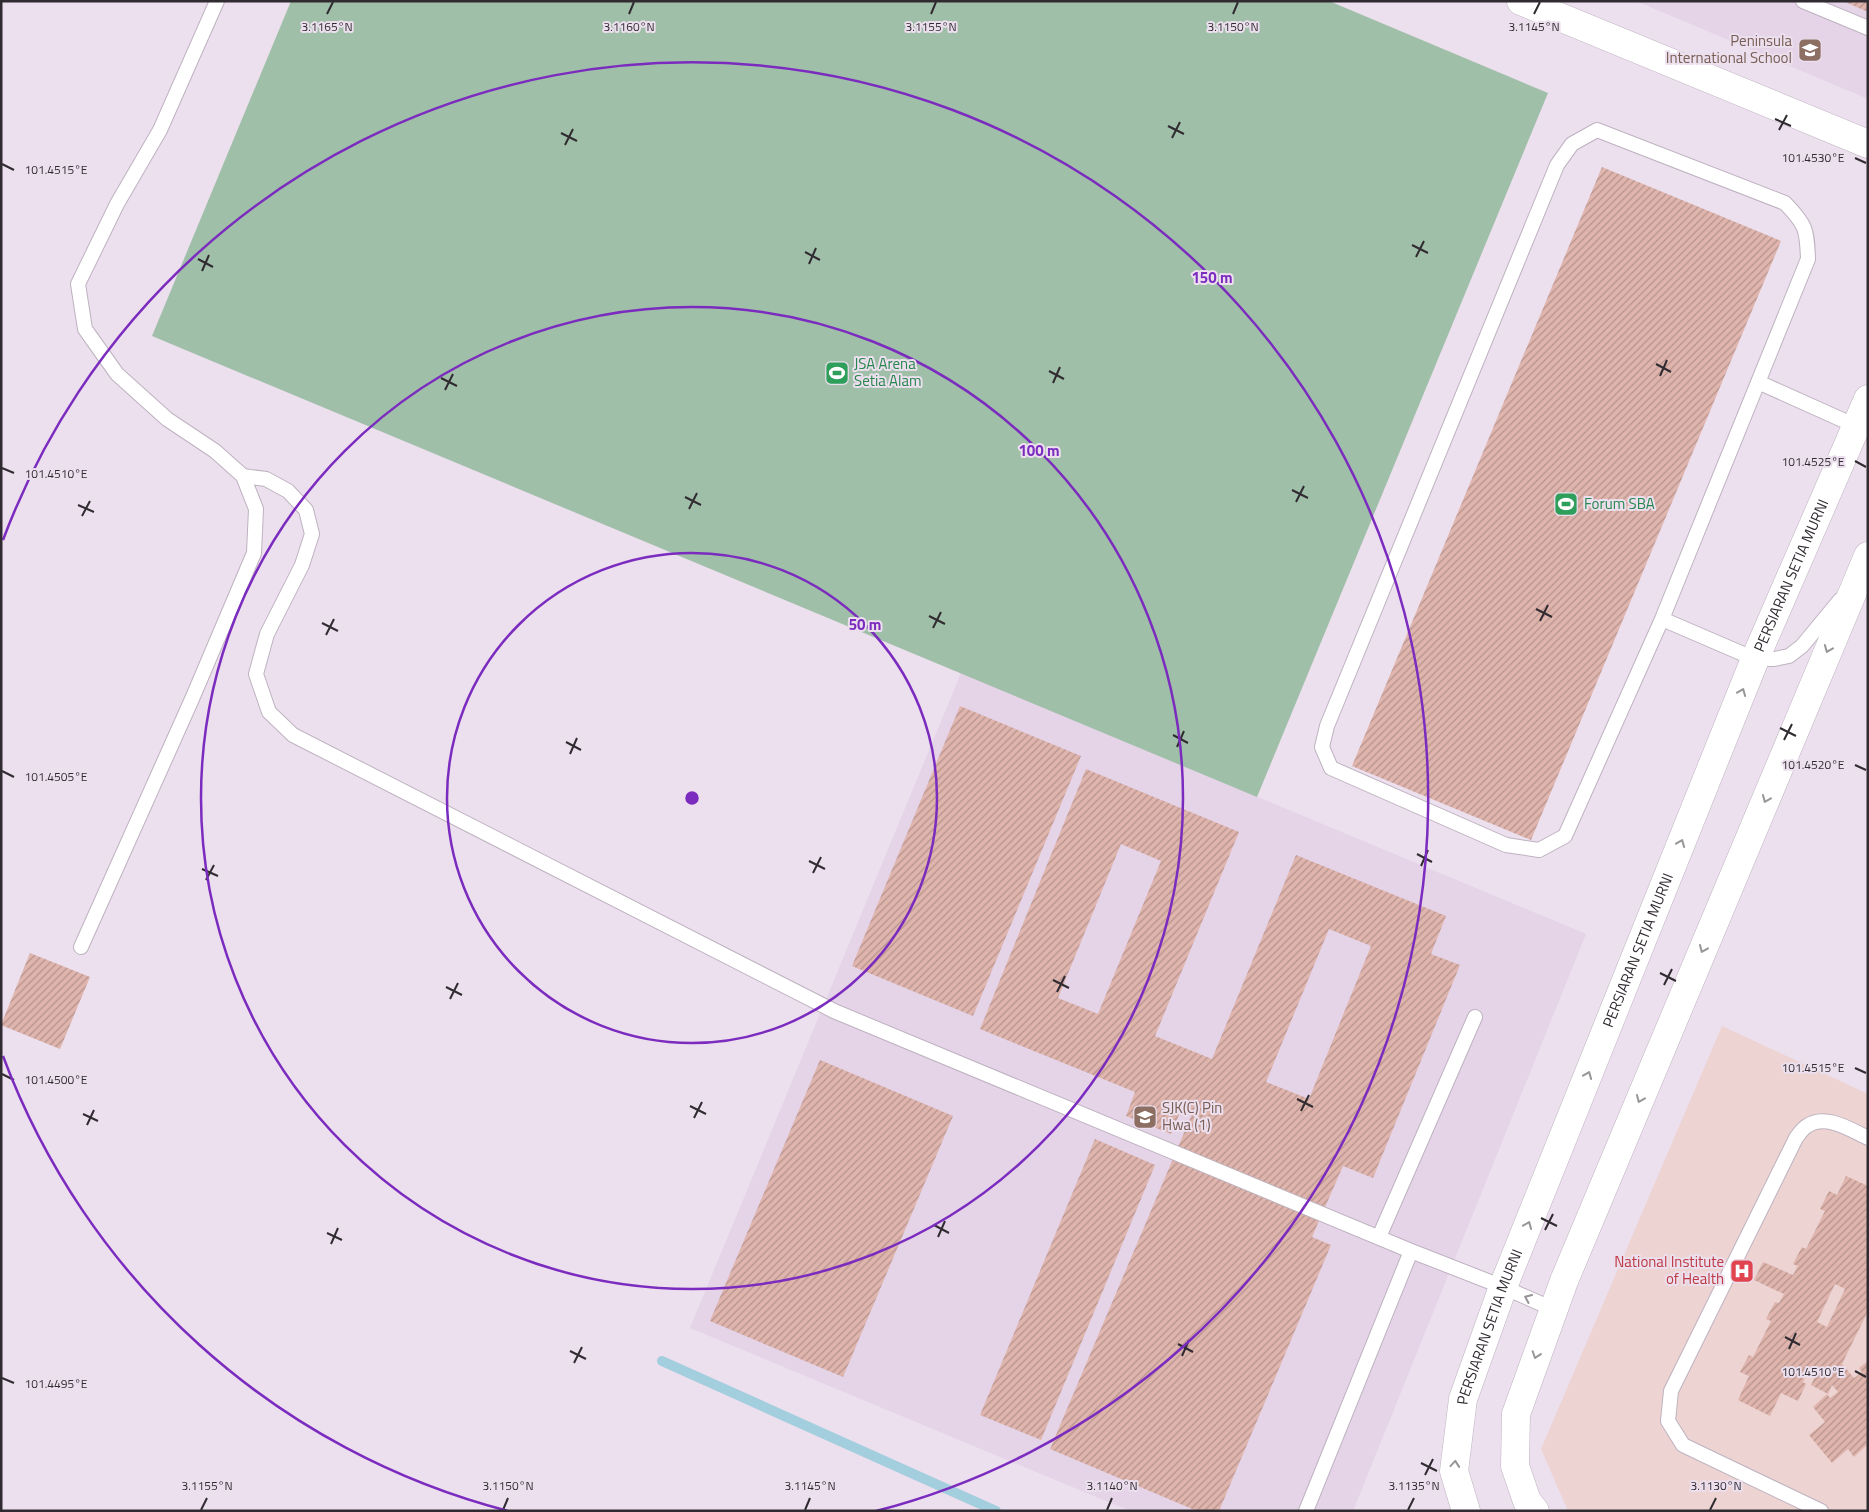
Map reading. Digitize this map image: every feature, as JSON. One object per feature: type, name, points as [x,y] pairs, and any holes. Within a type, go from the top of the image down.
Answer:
[{"type":"street","points":[[1521,1],[1868,144]]},
{"type":"street","name":"PERSIARAN SETIA MURNI","points":[[1466,1511],[1454,1471],[1463,1398],[1503,1287],[1755,659],[1868,399]]},
{"type":"street","points":[[1535,1511],[1527,1501],[1515,1466],[1516,1414],[1552,1309],[1868,556]]},
{"type":"lane","points":[[81,946],[200,682],[254,553],[256,509],[242,476],[215,451],[167,419],[117,374],[84,329],[78,284],[117,204],[160,130],[217,1]]},
{"type":"lane","points":[[1803,1],[1868,28]]},
{"type":"lane","points":[[1597,130],[1785,203],[1801,220],[1807,234],[1808,258],[1662,619],[1565,836],[1538,850],[1506,845],[1331,768],[1322,747],[1328,726],[1556,165],[1572,144],[1597,130]]},
{"type":"lane","points":[[1758,382],[1856,426]]},
{"type":"lane","points":[[242,476],[266,479],[288,491],[306,510],[312,534],[302,565],[267,634],[256,674],[269,712],[293,735],[834,1011],[1503,1287],[1552,1309]]},
{"type":"lane","points":[[1662,619],[1755,659],[1774,660],[1789,656],[1802,646],[1857,580]]},
{"type":"lane","points":[[1379,1237],[1475,1017]]},
{"type":"lane","points":[[1821,1511],[1683,1445],[1668,1421],[1671,1391],[1796,1138],[1807,1125],[1822,1121],[1836,1123],[1868,1138]]},
{"type":"lane","points":[[1306,1511],[1412,1251]]},
{"type":"shaded area","name":"Peninsula International School","points":[[1636,1],[1868,1],[1868,99]]},
{"type":"shaded area","name":"SJK(C) Pin Hwa (1)","points":[[961,673],[1586,934],[1353,1511],[1130,1511],[690,1328]]},
{"type":"shaded area","name":"National Institute of Health","points":[[1722,1026],[1868,1094],[1868,1511],[1568,1511],[1541,1449]]},
{"type":"green space","name":"JSA Arena Setia Alam","points":[[291,1],[1329,1],[1548,93],[1257,797],[152,336]]},
{"type":"building","points":[[1843,1],[1868,1],[1868,12]]},
{"type":"building","name":"Forum SBA","points":[[1602,167],[1781,241],[1531,840],[1352,766]]},
{"type":"building","points":[[960,706],[1081,756],[973,1016],[852,966]]},
{"type":"building","points":[[1086,769],[1239,832],[1155,1036],[1212,1059],[1296,855],[1446,916],[1431,954],[1460,965],[1373,1178],[1343,1166],[1339,1175],[1312,1237],[1331,1245],[1219,1511],[1197,1511],[1050,1449],[1192,1114],[1181,1110],[1171,1134],[1126,1116],[1135,1092],[980,1029]],"holes":[[[1121,844],[1161,861],[1098,1014],[1058,998]],[[1329,929],[1371,946],[1309,1099],[1266,1082]]]},
{"type":"building","points":[[30,953],[90,977],[60,1049],[1,1025]]},
{"type":"building","points":[[820,1060],[953,1116],[843,1377],[710,1321]]},
{"type":"building","points":[[1095,1139],[1155,1165],[1041,1440],[980,1415]]},
{"type":"building","points":[[1846,1176],[1868,1186],[1868,1311],[1842,1364],[1854,1378],[1862,1372],[1859,1368],[1868,1361],[1868,1439],[1866,1441],[1868,1444],[1854,1457],[1848,1449],[1832,1463],[1809,1435],[1825,1422],[1813,1407],[1827,1394],[1830,1398],[1838,1392],[1832,1385],[1828,1394],[1811,1385],[1815,1377],[1807,1373],[1803,1382],[1806,1384],[1798,1401],[1781,1393],[1770,1416],[1738,1400],[1749,1376],[1740,1372],[1749,1355],[1753,1357],[1771,1321],[1766,1319],[1775,1302],[1779,1303],[1784,1294],[1754,1280],[1763,1262],[1793,1275],[1798,1266],[1793,1264],[1802,1247],[1806,1249],[1825,1211],[1820,1209],[1829,1191],[1837,1195]],"holes":[[[1835,1284],[1845,1289],[1827,1327],[1817,1322]]]},
{"type":"waterway","points":[[662,1361],[996,1511]]},
{"type":"place","name":"Peninsula International School","points":[[1810,50]]},
{"type":"place","name":"JSA Arena Setia Alam","points":[[837,373]]},
{"type":"place","name":"Forum SBA","points":[[1566,504]]},
{"type":"place","name":"SJK(C) Pin Hwa (1)","points":[[1145,1117]]},
{"type":"place","name":"National Institute of Health","points":[[1742,1271]]}]
